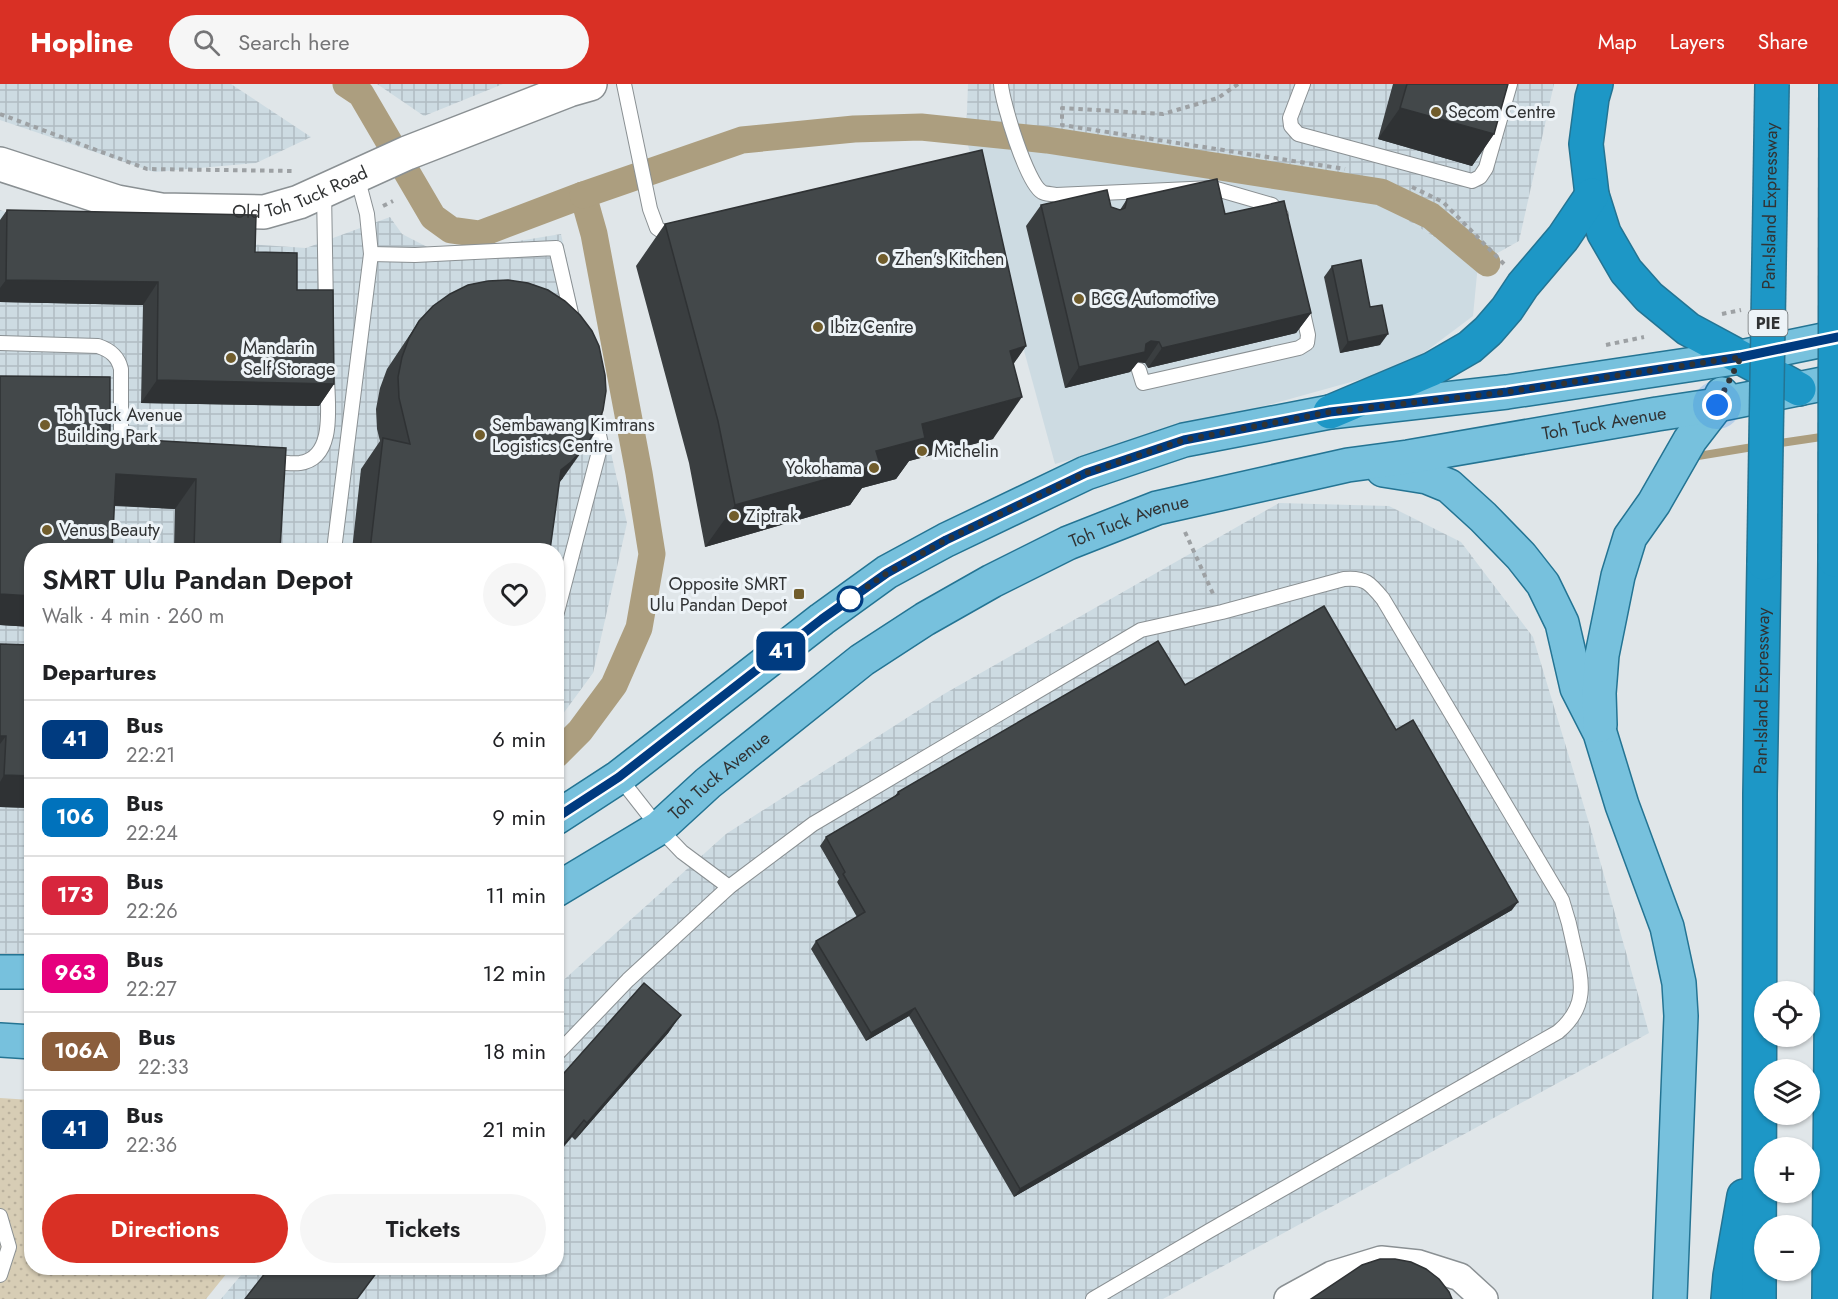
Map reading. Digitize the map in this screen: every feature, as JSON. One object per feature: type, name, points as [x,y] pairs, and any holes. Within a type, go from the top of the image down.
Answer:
[{"type":"highway","points":[[1596,84],[1586,144],[1592,195],[1604,233],[1626,271],[1649,297],[1688,329],[1799,389]]},
{"type":"highway","name":"Pan-Island Expressway","points":[[1760,1137],[1760,794],[1772,84]]},
{"type":"highway","points":[[1829,1299],[1836,84]]},
{"type":"highway","points":[[1330,412],[1431,369],[1470,347],[1507,309],[1523,285],[1563,238],[1592,195]]},
{"type":"highway","points":[[1728,1299],[1746,1186],[1754,1160]]},
{"type":"highway","name":"Pan-Island Expressway","points":[[1759,1299],[1760,1203]]},
{"type":"main road","points":[[564,813],[619,777],[822,619],[887,573],[946,540],[1086,473],[1174,443],[1330,412],[1507,392],[1741,357],[1838,337]]},
{"type":"main road","points":[[1799,345],[1838,362]]},
{"type":"main road","points":[[1600,733],[1599,693],[1602,655],[1618,576],[1630,537],[1654,503],[1690,440],[1717,405],[1741,357]]},
{"type":"main road","name":"Toh Tuck Avenue","points":[[564,885],[658,828],[708,783],[862,660],[992,581],[1068,543],[1157,508],[1348,465],[1717,405],[1838,381]]},
{"type":"main road","points":[[1348,465],[1427,477],[1449,486],[1521,556],[1543,584],[1562,623],[1577,688],[1600,733],[1622,805],[1668,927],[1679,983],[1681,1016],[1670,1299]]},
{"type":"main road","points":[[0,972],[24,972]]},
{"type":"main road","points":[[0,1040],[24,1042]]},
{"type":"street","name":"Old Toh Tuck Road","points":[[0,164],[117,202],[161,210],[264,212],[299,202],[437,141],[590,84]]},
{"type":"street","points":[[1288,1299],[1332,1275],[1381,1260],[1419,1264],[1460,1277],[1485,1299]]},
{"type":"lane","points":[[624,84],[650,209],[657,228],[683,246]]},
{"type":"lane","points":[[1001,84],[1019,149],[1034,183],[1041,192],[1099,197],[1214,188],[1272,205],[1282,221]]},
{"type":"lane","points":[[1303,84],[1290,118],[1291,126],[1298,134],[1472,181],[1479,177],[1486,168],[1510,84]]},
{"type":"lane","points":[[334,543],[371,254],[367,214],[367,171]]},
{"type":"lane","points":[[324,191],[326,327]]},
{"type":"lane","points":[[371,254],[415,255],[556,248],[577,340]]},
{"type":"lane","points":[[1139,370],[1143,383],[1299,348],[1307,343],[1308,335],[1298,292]]},
{"type":"lane","points":[[0,343],[98,346],[111,351],[121,369],[120,429],[122,439],[135,453],[143,455]]},
{"type":"lane","points":[[255,460],[300,463],[311,458],[323,447],[328,431],[327,362]]},
{"type":"lane","points":[[564,585],[601,444],[591,398]]},
{"type":"lane","points":[[564,1046],[628,980],[729,887],[813,824],[1141,630],[1222,612],[1344,579],[1355,578],[1367,581],[1390,609],[1562,900],[1582,978],[1577,1010],[1569,1023],[1558,1032],[1093,1299]]},
{"type":"lane","points":[[619,777],[658,828],[682,852],[729,887]]},
{"type":"lane","points":[[0,1216],[9,1246],[0,1275]]},
{"type":"path","points":[[1238,84],[1218,98],[1162,114],[1062,108],[1062,124],[1353,170]]},
{"type":"path","points":[[0,114],[147,169],[296,171]]},
{"type":"path","points":[[1406,184],[1443,202],[1523,285]]},
{"type":"path","points":[[1181,523],[1222,612]]},
{"type":"shaded area","points":[[0,84],[231,84],[311,137],[256,163],[154,172],[0,120]]},
{"type":"shaded area","points":[[377,84],[503,84],[424,116]]},
{"type":"shaded area","points":[[968,84],[1554,84],[1519,241],[1478,264],[1375,200],[966,138]]},
{"type":"shaded area","points":[[966,138],[1375,200],[1478,264],[1473,316],[1405,367],[1055,464]]},
{"type":"shaded area","points":[[0,210],[58,231],[306,248],[390,217],[402,234],[441,254],[561,234],[627,523],[593,673],[564,712],[564,543],[24,543],[24,957],[0,956]]},
{"type":"shaded area","points":[[1279,503],[1389,506],[1461,542],[1533,637],[1649,1033],[1163,1299],[221,1299],[241,1275],[564,1275],[564,980],[726,834],[944,694]]},
{"type":"shaded area","points":[[0,1098],[24,1100],[24,1275],[225,1275],[206,1299],[0,1299]]},
{"type":"building","points":[[1407,84],[1508,84],[1494,134],[1400,108]]},
{"type":"building","name":"Ibiz Centre","points":[[982,150],[1026,346],[1010,351],[1022,397],[922,424],[925,438],[876,451],[880,464],[735,505],[718,421],[665,224]]},
{"type":"building","points":[[1217,179],[1225,214],[1284,201],[1311,313],[1162,348],[1159,342],[1151,341],[1146,344],[1145,352],[1079,367],[1041,205],[1107,190],[1111,207],[1120,210],[1125,208],[1127,199]]},
{"type":"building","name":"Mandarin Self Storage","points":[[7,210],[256,215],[255,252],[297,253],[297,290],[333,290],[334,384],[157,380],[158,282],[6,280]]},
{"type":"building","points":[[1361,260],[1370,307],[1382,305],[1388,334],[1348,342],[1332,266]]},
{"type":"building","name":"Sembawang Kimtrans Logistics Centre","points":[[508,280],[528,283],[548,290],[580,315],[592,331],[599,346],[606,391],[603,410],[596,430],[585,447],[561,470],[551,543],[371,543],[383,438],[410,444],[399,398],[398,377],[409,338],[419,321],[433,306],[468,285]]},
{"type":"building","points":[[0,376],[110,377],[110,438],[286,448],[280,543],[194,543],[196,479],[116,474],[112,543],[24,543],[24,596],[0,594]]},
{"type":"building","points":[[1324,606],[1396,730],[1413,720],[1518,902],[1020,1189],[915,1008],[871,1033],[816,941],[865,912],[843,874],[845,872],[826,837],[899,794],[898,792],[1158,641],[1185,685]]},
{"type":"building","points":[[0,644],[24,645],[24,776],[4,775],[6,736],[0,736]]},
{"type":"building","points":[[644,983],[681,1015],[587,1123],[584,1120],[564,1144],[564,1073]]},
{"type":"building","points":[[1380,1259],[1411,1262],[1426,1269],[1439,1279],[1452,1299],[1311,1299],[1362,1265]]},
{"type":"building","points":[[264,1275],[375,1275],[357,1299],[245,1299]]},
{"type":"waterway","points":[[346,84],[361,94],[433,217],[451,230],[480,234],[583,195],[594,234],[652,554],[639,628],[614,685],[580,731],[564,747]]},
{"type":"waterway","points":[[583,195],[742,140],[854,129],[921,127],[1047,140],[1381,192],[1431,216],[1487,263]]},
{"type":"waterway","points":[[1774,444],[1828,436]]},
{"type":"waterway","points":[[1698,456],[1759,446]]},
{"type":"bus line","name":"41","points":[[564,813],[619,777],[822,619],[887,573],[946,540],[1086,473],[1184,440],[1330,412],[1507,392],[1741,357],[1838,337]]},
{"type":"place","name":"Secom Centre","points":[[1436,112]]},
{"type":"place","name":"Zhen's Kitchen","points":[[883,259]]},
{"type":"place","name":"BCC Automotive","points":[[1079,299]]},
{"type":"place","name":"Ibiz Centre","points":[[818,327]]},
{"type":"place","name":"Mandarin Self Storage","points":[[231,358]]},
{"type":"place","name":"Toh Tuck Avenue Building Park","points":[[45,425]]},
{"type":"place","name":"Sembawang Kimtrans Logistics Centre","points":[[480,435]]},
{"type":"place","name":"Michelin","points":[[922,451]]},
{"type":"place","name":"Yokohama","points":[[874,468]]},
{"type":"place","name":"Ziptrak","points":[[734,516]]},
{"type":"place","name":"Venus Beauty","points":[[47,530]]},
{"type":"place","name":"Opposite SMRT Ulu Pandan Depot","points":[[799,594]]},
{"type":"route","points":[[850,599],[887,573],[946,540],[1086,473],[1184,440],[1330,412],[1507,392],[1741,357],[1717,405]]}]
